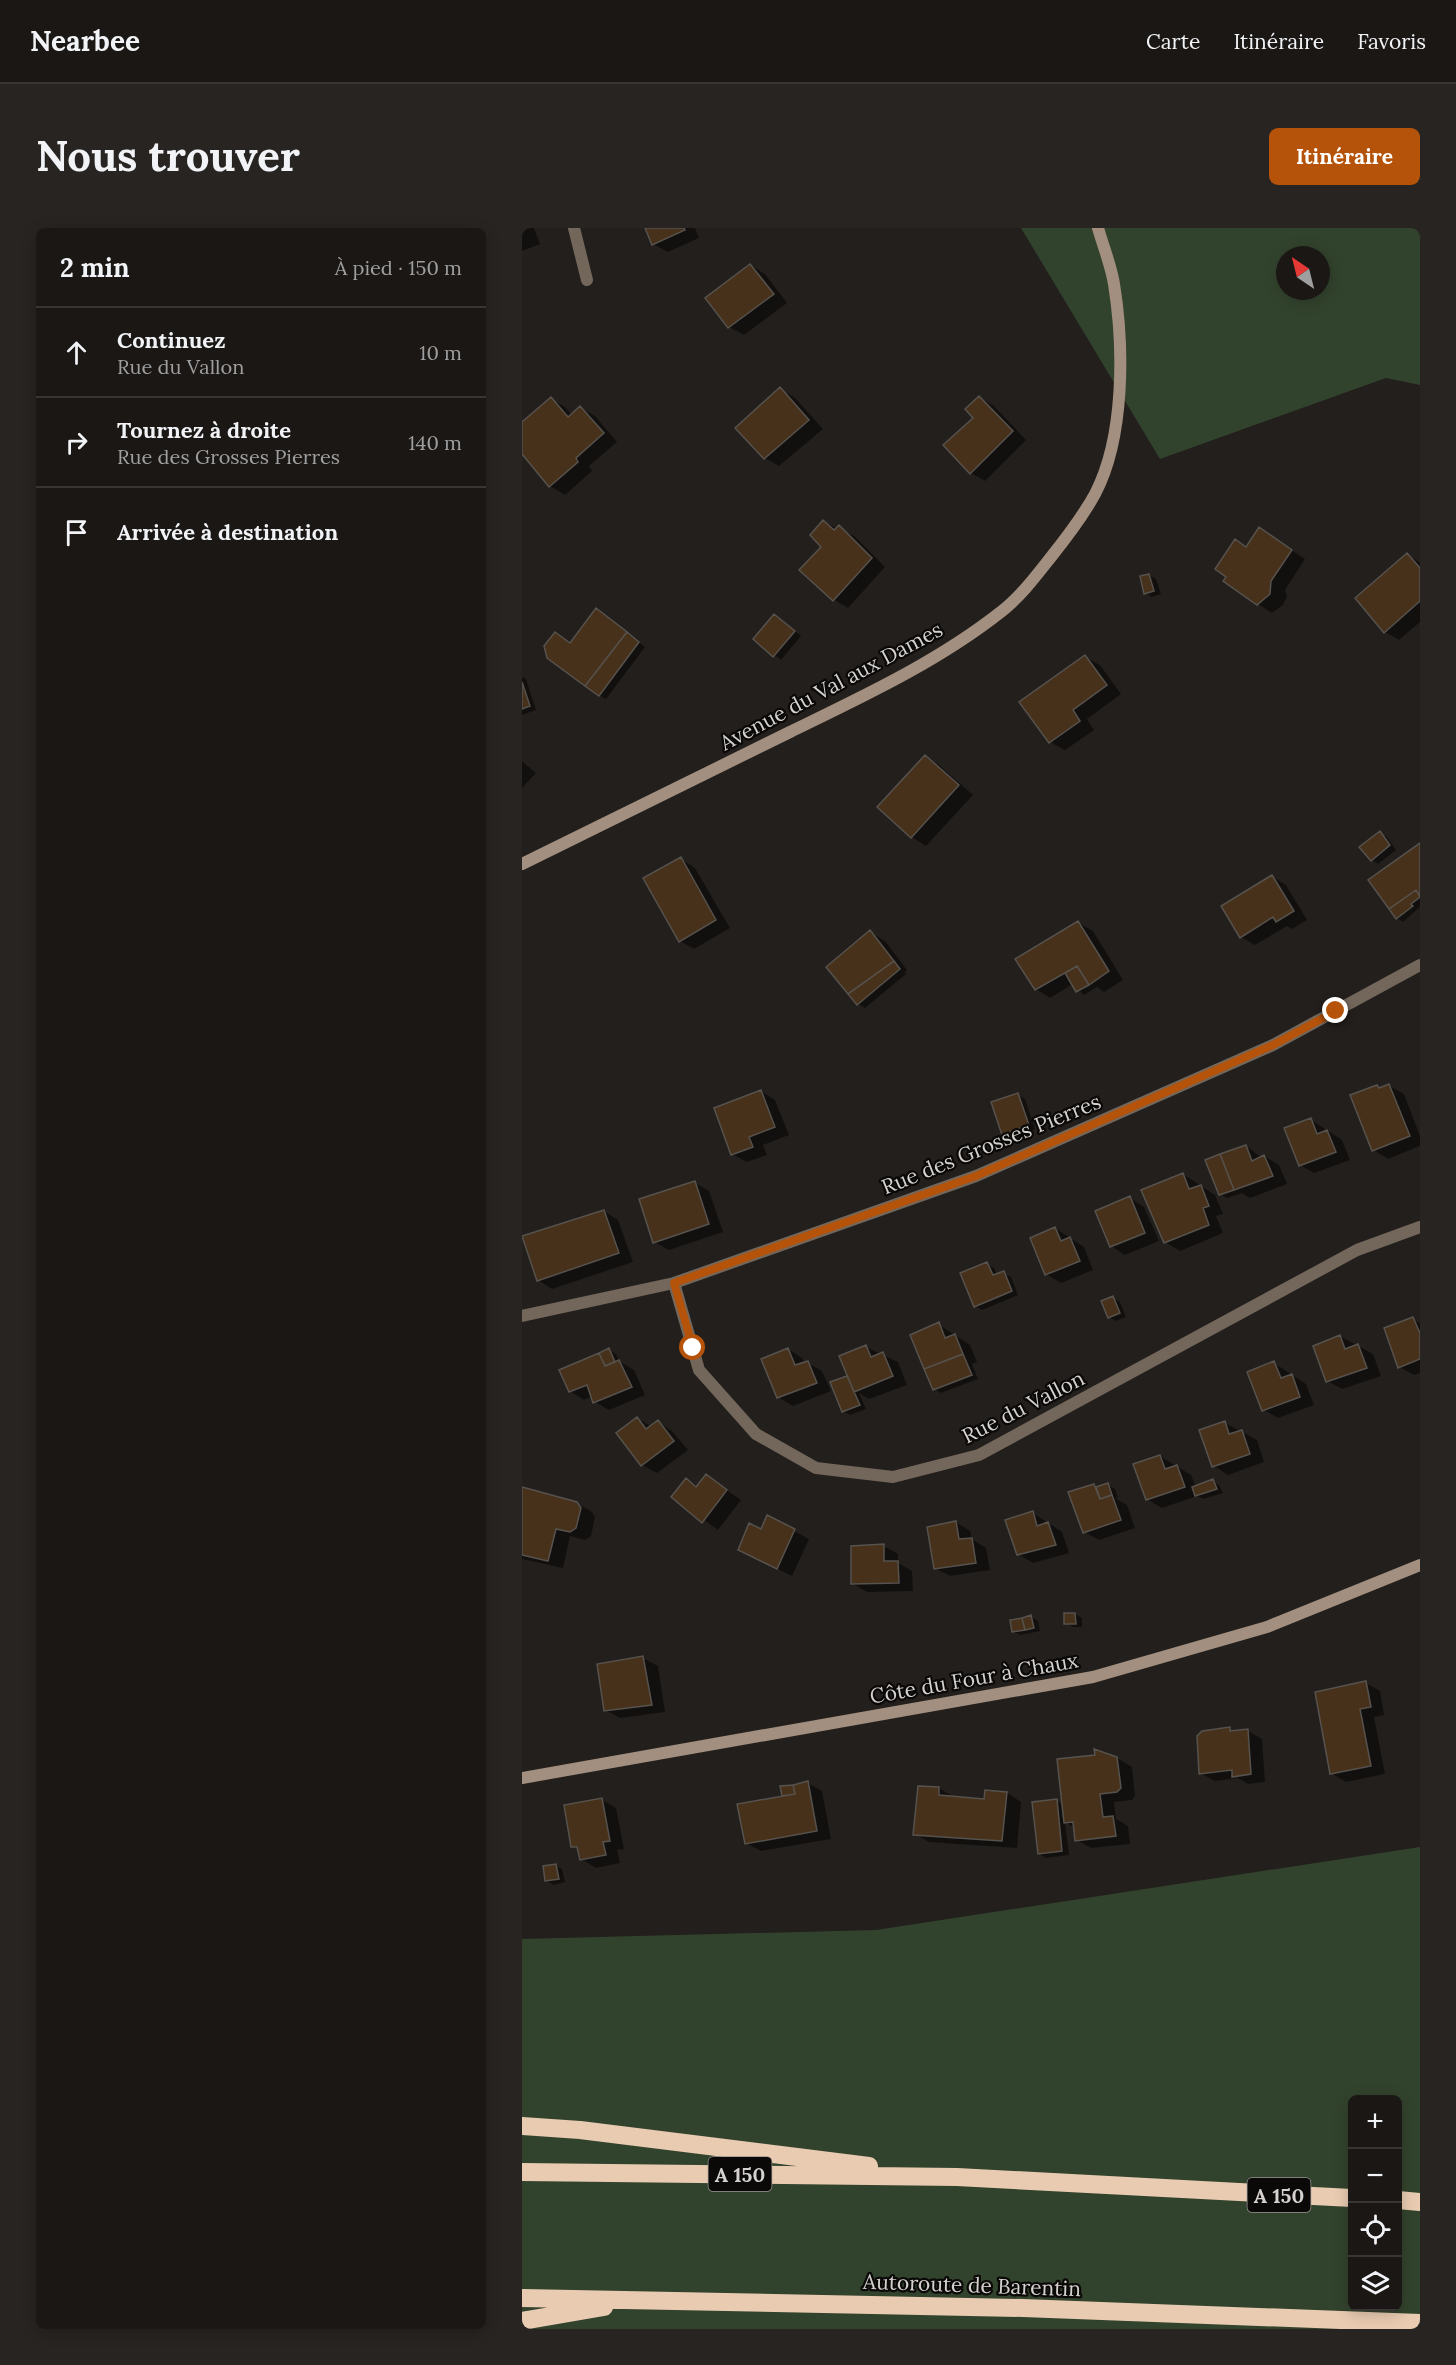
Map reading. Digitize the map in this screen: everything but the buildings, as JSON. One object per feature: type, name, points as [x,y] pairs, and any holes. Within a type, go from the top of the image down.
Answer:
[{"type":"highway","points":[[522,2126],[580,2130],[957,2177]]},
{"type":"highway","name":"A 150","points":[[522,2172],[957,2177],[1348,2198]]},
{"type":"highway","points":[[1402,2200],[1420,2202]]},
{"type":"highway","name":"Autoroute de Barentin","points":[[522,2298],[1023,2308],[1420,2322]]},
{"type":"highway","points":[[522,2320],[650,2300]]},
{"type":"main road","name":"Avenue du Val aux Dames","points":[[522,864],[870,693],[974,631],[1005,609],[1033,580],[1068,536],[1096,492],[1111,447],[1118,408],[1120,369],[1118,323],[1113,282],[1098,228]]},
{"type":"main road","name":"Côte du Four à Chaux","points":[[522,1778],[1093,1677],[1267,1627],[1420,1565]]},
{"type":"street","points":[[574,228],[587,280]]},
{"type":"street","name":"Rue des Grosses Pierres","points":[[522,1316],[674,1283],[976,1176],[1273,1045],[1420,965]]},
{"type":"street","name":"Rue du Vallon","points":[[674,1283],[699,1370],[756,1434],[816,1468],[893,1477],[979,1455],[1357,1250],[1420,1227]]},
{"type":"green space","points":[[1021,228],[1420,228],[1420,385],[1386,378],[1160,459]]},
{"type":"green space","points":[[1420,1847],[1420,2329],[522,2329],[522,1939],[876,1930]]},
{"type":"route","points":[[693,1348],[674,1283],[976,1176],[1273,1045],[1336,1011]]}]
